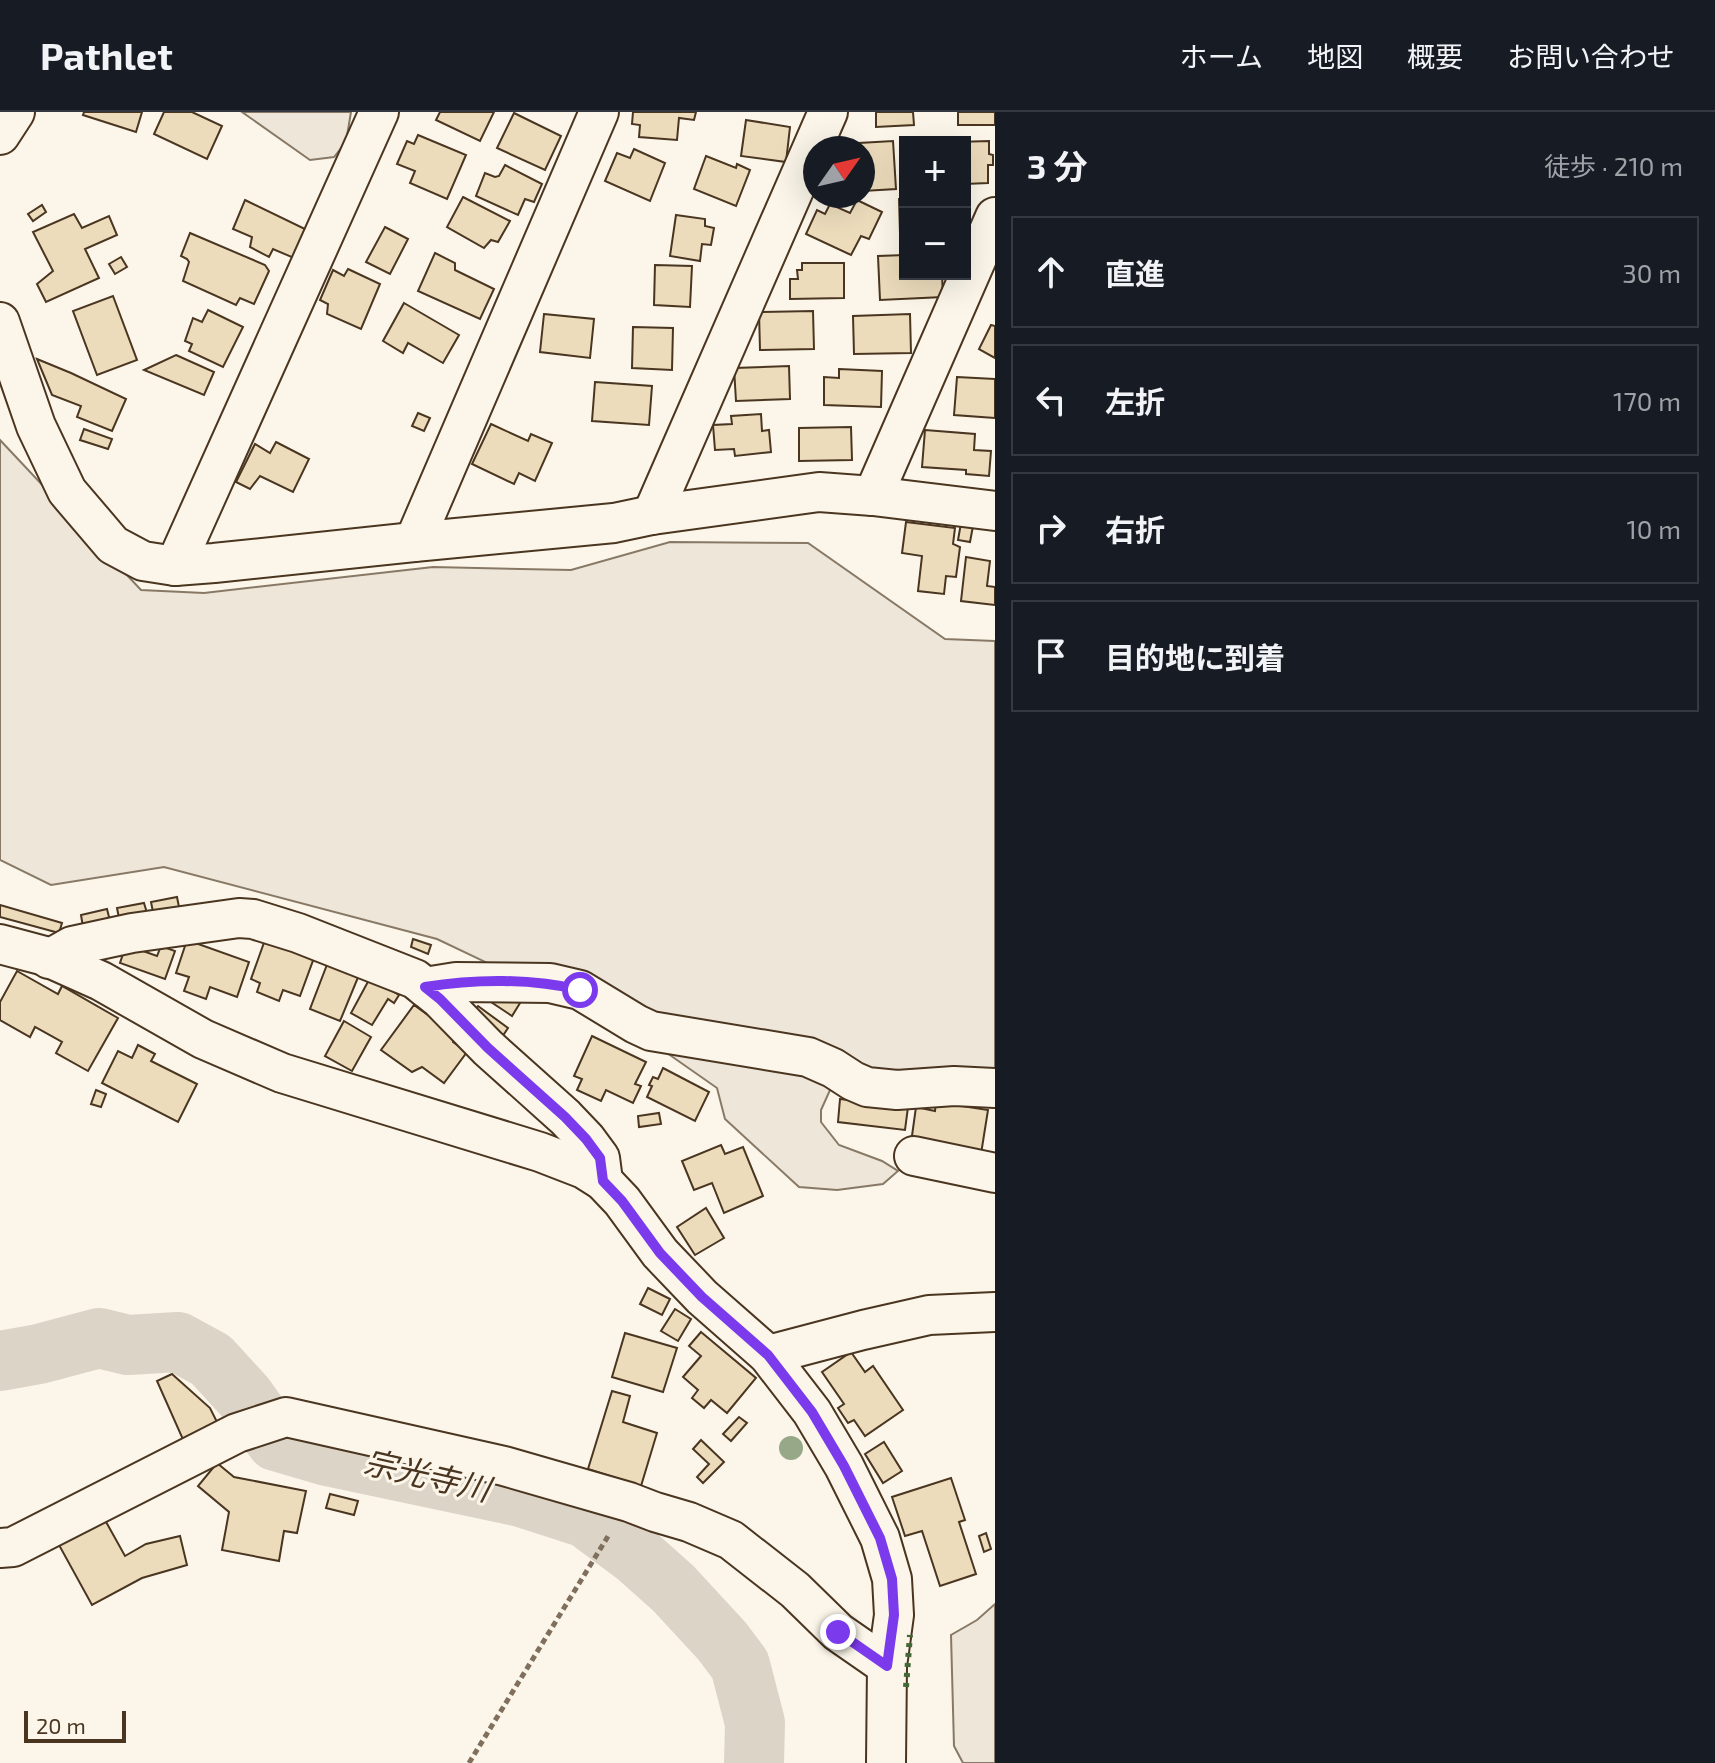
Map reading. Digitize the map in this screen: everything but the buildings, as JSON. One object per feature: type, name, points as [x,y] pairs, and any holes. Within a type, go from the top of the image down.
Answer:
[{"type":"street","points":[[0,135],[15,112]]},
{"type":"street","points":[[175,566],[379,112]]},
{"type":"street","points":[[414,542],[599,112]]},
{"type":"street","points":[[652,515],[828,112]]},
{"type":"street","points":[[873,496],[995,217]]},
{"type":"street","points":[[0,322],[36,426],[67,491],[113,545],[143,561],[175,566],[614,523],[819,492],[995,511]]},
{"type":"street","points":[[49,959],[72,946],[132,933],[239,918],[253,919],[298,933],[387,967],[415,979],[440,999],[488,1048],[565,1117],[600,1158],[603,1181]]},
{"type":"street","points":[[0,944],[49,959],[101,981],[203,1039],[282,1073],[540,1152],[584,1169],[603,1181],[622,1201],[660,1253],[702,1297],[768,1355],[812,1412],[844,1466],[880,1538],[892,1579],[894,1615],[887,1666],[886,1763]]},
{"type":"street","points":[[425,987],[456,982],[550,983],[580,990],[651,1031],[808,1057],[867,1087],[897,1090],[954,1086],[995,1088]]},
{"type":"street","points":[[914,1156],[995,1173]]},
{"type":"street","points":[[768,1355],[929,1315],[995,1312]]},
{"type":"street","points":[[0,1548],[13,1547],[237,1433],[286,1417],[504,1466],[689,1522],[731,1540],[795,1590],[838,1632],[887,1666]]},
{"type":"path","points":[[469,1763],[602,1546]]},
{"type":"shaded area","points":[[242,112],[351,112],[346,142],[334,157],[310,160]]},
{"type":"shaded area","points":[[0,440],[141,590],[204,593],[433,567],[571,570],[670,542],[808,543],[945,639],[995,641],[995,1091],[873,1078],[830,1090],[821,1110],[821,1122],[839,1145],[882,1161],[898,1171],[883,1184],[837,1190],[799,1187],[725,1119],[717,1088],[647,1039],[437,939],[164,867],[51,885],[0,860]]},
{"type":"shaded area","points":[[995,1604],[995,1763],[963,1763],[954,1746],[951,1635],[977,1620]]},
{"type":"waterway","name":"宗光寺川","points":[[0,1361],[99,1338],[128,1345],[178,1342],[211,1360],[244,1396],[276,1441],[327,1456],[521,1497],[586,1518],[673,1588],[740,1665],[755,1723],[754,1763]]},
{"type":"hedge","points":[[906,1687],[910,1635]]},
{"type":"route","points":[[580,990],[550,983],[456,982],[425,987],[586,1139],[600,1158],[603,1181],[622,1201],[660,1253],[702,1297],[768,1355],[812,1412],[844,1466],[880,1538],[892,1579],[894,1615],[887,1666],[838,1632]]}]
